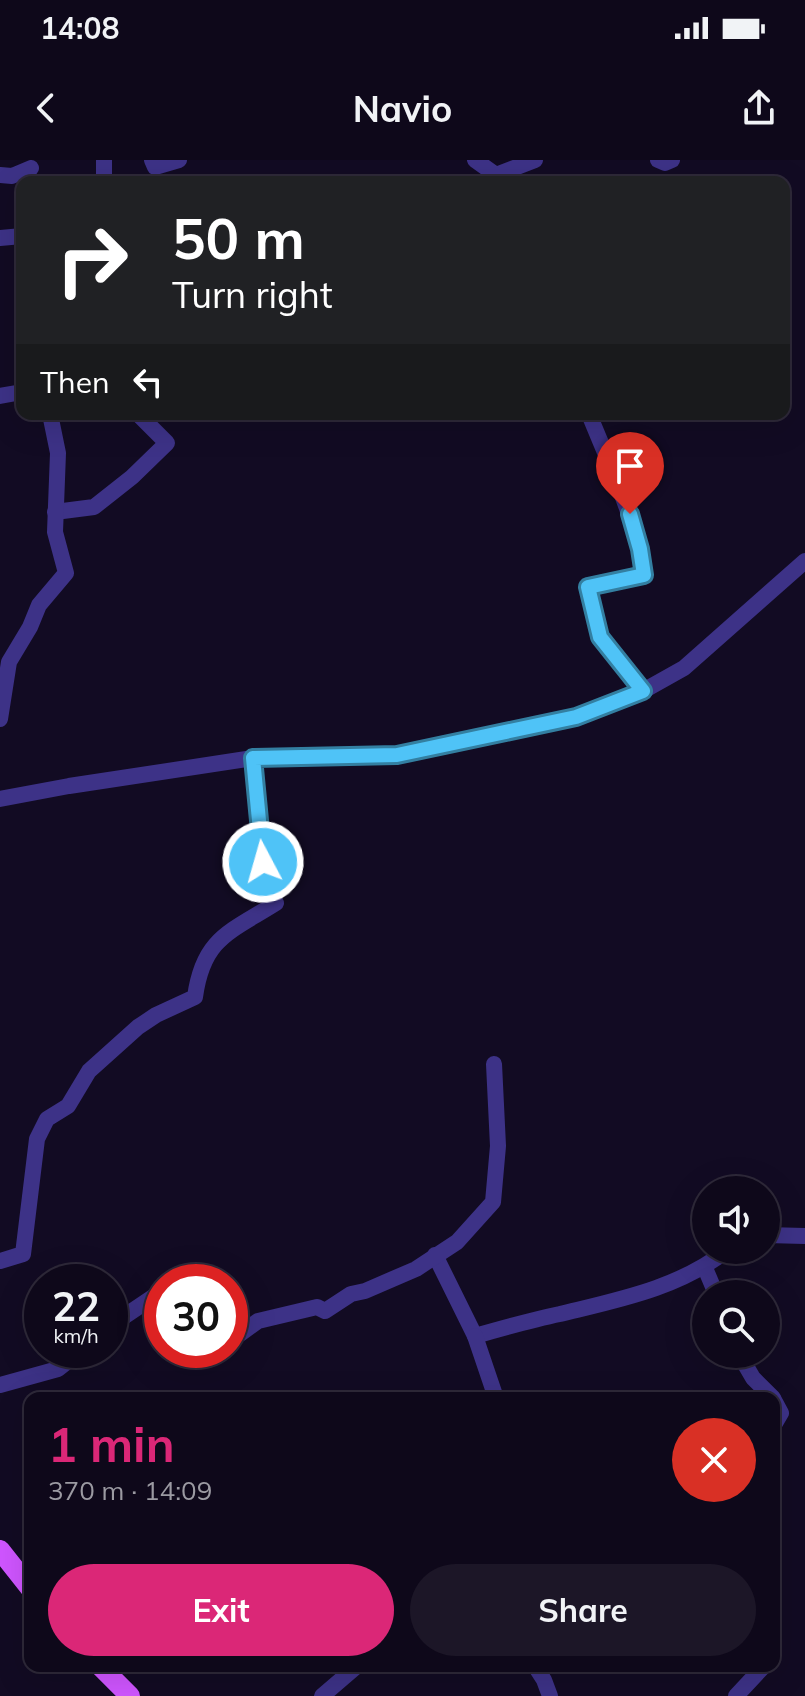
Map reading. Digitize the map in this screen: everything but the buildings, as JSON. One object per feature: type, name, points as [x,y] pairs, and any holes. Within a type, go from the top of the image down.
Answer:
[{"type":"main road","points":[[0,1550],[24,1580]]},
{"type":"main road","points":[[106,1672],[130,1696]]},
{"type":"street","points":[[152,160],[155,167],[179,160]]},
{"type":"street","points":[[475,160],[496,175],[535,160]]},
{"type":"street","points":[[658,160],[665,163],[672,160]]},
{"type":"street","points":[[0,175],[12,176],[34,170]]},
{"type":"street","points":[[0,719],[9,662],[39,605],[66,573],[55,532],[58,453],[51,420]]},
{"type":"street","points":[[55,512],[94,507],[160,451],[167,443],[150,420]]},
{"type":"street","points":[[591,420],[630,514],[644,575],[588,587],[600,637],[643,691]]},
{"type":"street","points":[[0,799],[253,758],[397,755],[576,717],[643,691],[684,668],[805,561]]},
{"type":"street","points":[[0,1261],[23,1254],[37,1139],[47,1119],[68,1106],[89,1071],[138,1027],[195,997],[198,974],[218,940],[276,903],[266,888],[253,758]]},
{"type":"street","points":[[248,1328],[258,1321],[317,1307],[325,1311],[351,1294],[416,1269],[457,1242],[493,1202],[498,1146],[494,1064]]},
{"type":"street","points":[[780,1235],[805,1236]]},
{"type":"street","points":[[435,1255],[475,1336],[494,1392]]},
{"type":"street","points":[[475,1336],[620,1301],[710,1264]]},
{"type":"street","points":[[705,1268],[710,1280]]},
{"type":"street","points":[[0,1385],[59,1368]]},
{"type":"street","points":[[747,1368],[767,1392]]},
{"type":"street","points":[[322,1696],[350,1672]]},
{"type":"street","points":[[539,1672],[550,1696]]},
{"type":"street","points":[[736,1696],[758,1672]]},
{"type":"route","points":[[263,862],[253,758],[397,755],[576,717],[643,691],[600,637],[588,587],[644,575],[630,514]]}]
